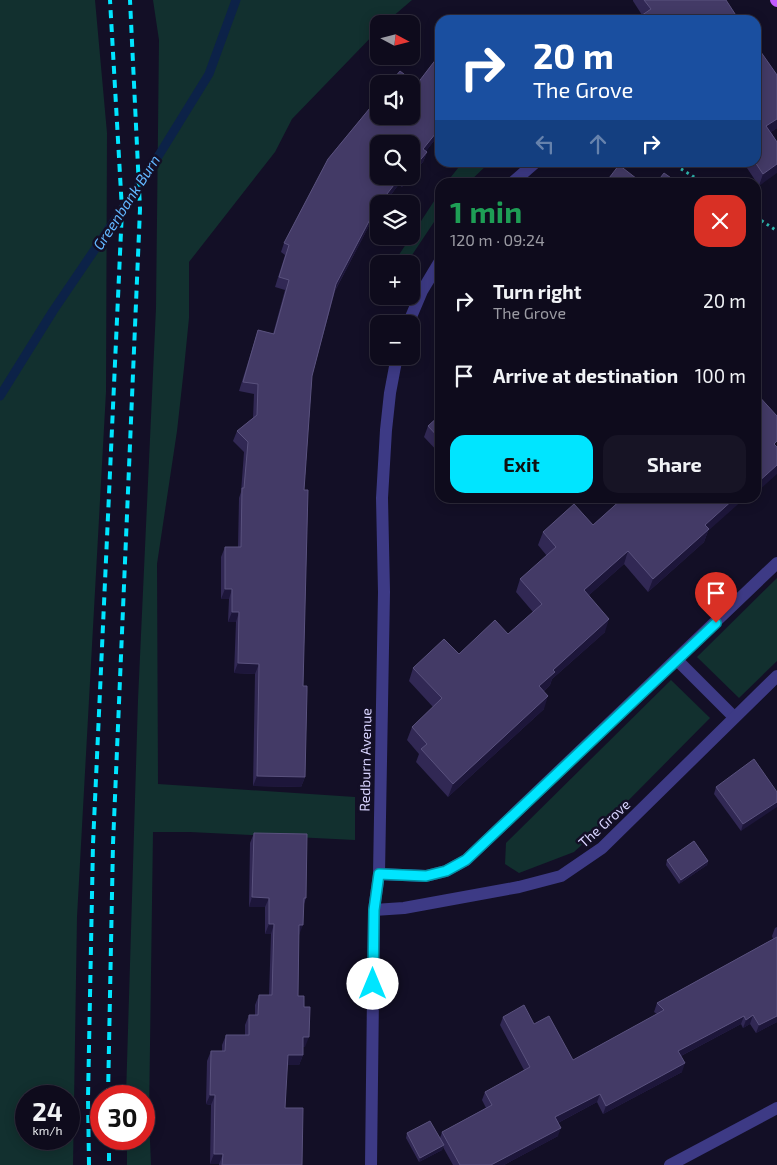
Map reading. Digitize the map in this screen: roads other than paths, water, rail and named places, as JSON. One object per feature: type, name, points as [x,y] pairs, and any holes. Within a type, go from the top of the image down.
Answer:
[{"type":"street","points":[[518,178],[530,167]]},
{"type":"street","points":[[412,315],[422,291],[435,269]]},
{"type":"street","name":"Redburn Avenue","points":[[371,1165],[374,910],[379,874],[384,592],[382,498],[386,430],[395,365]]},
{"type":"street","points":[[379,874],[426,876],[446,871],[466,860],[677,660],[777,562]]},
{"type":"street","points":[[677,660],[734,717]]},
{"type":"street","name":"The Grove","points":[[374,910],[404,908],[519,887],[561,876],[602,848],[777,676]]},
{"type":"street","points":[[670,1165],[777,1108]]},
{"type":"waterway","name":"Greenbank Burn","points":[[0,396],[53,311],[159,155],[209,74],[236,0]]},
{"type":"railway","points":[[89,1165],[88,1098],[93,844],[122,210],[110,0]]},
{"type":"railway","points":[[108,1085],[113,844],[140,209],[130,0]]},
{"type":"railway","points":[[109,1150],[109,1165]]}]
